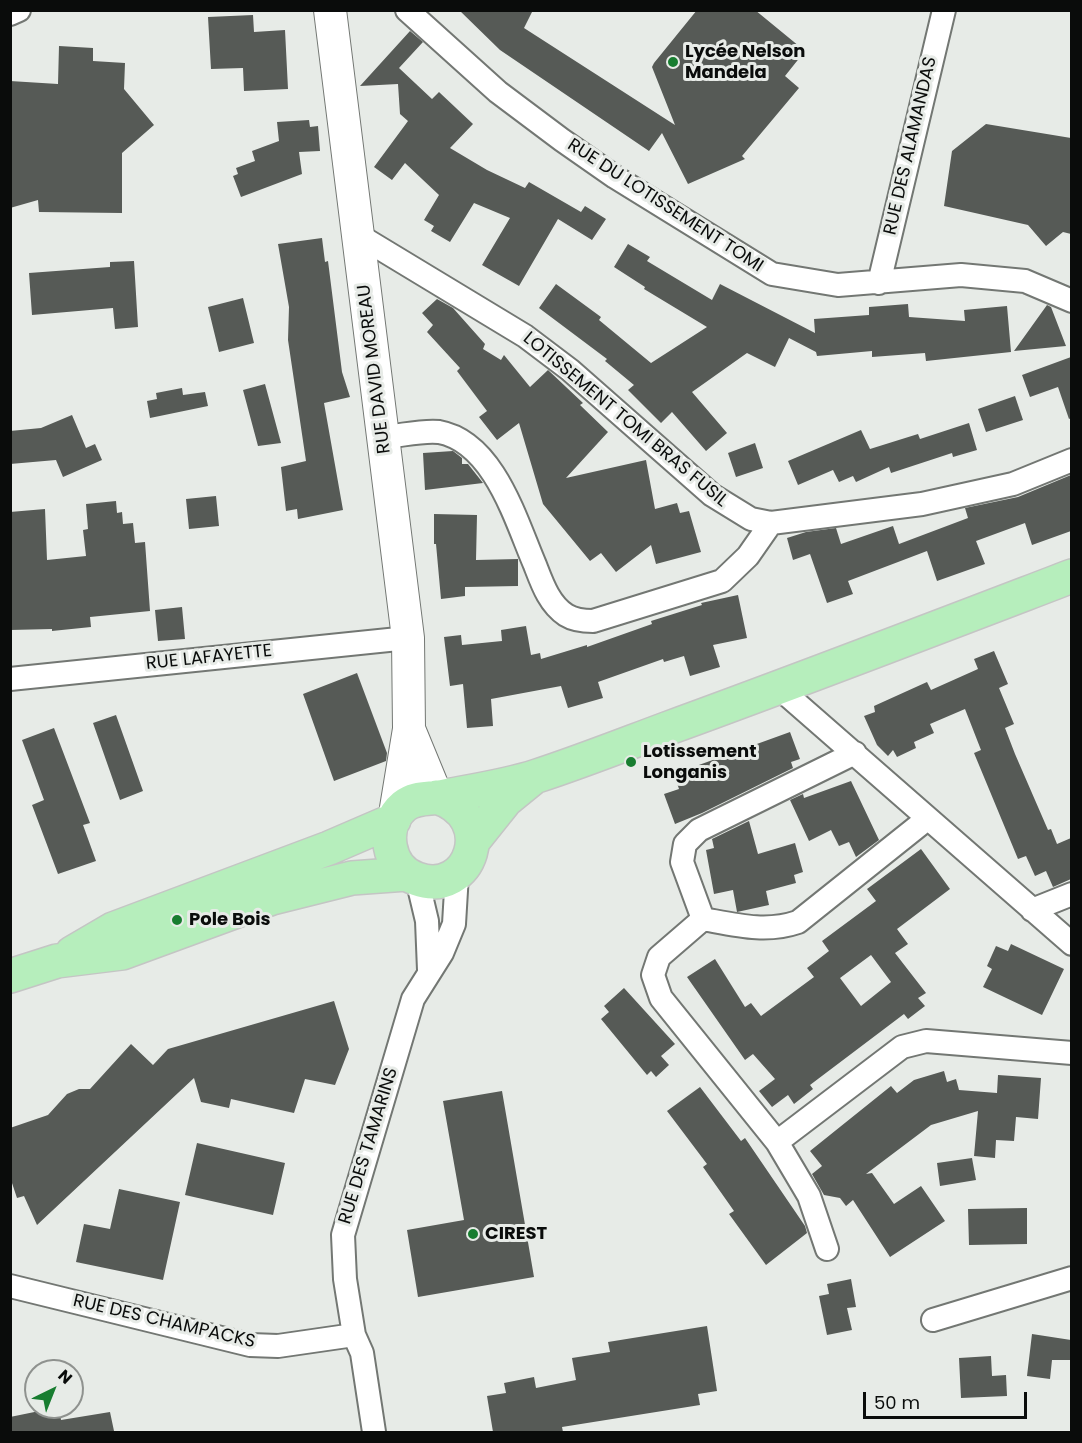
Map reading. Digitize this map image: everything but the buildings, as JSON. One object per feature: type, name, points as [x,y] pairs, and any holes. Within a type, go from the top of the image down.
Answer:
[{"type":"main road","points":[[412,877],[396,863],[390,849],[389,834],[394,820],[405,806],[420,798],[437,797],[535,777],[779,688],[1071,576]]},
{"type":"main road","points":[[474,840],[506,800],[535,777]]},
{"type":"main road","points":[[10,976],[57,961],[122,953],[283,895],[352,878],[412,877],[437,881],[457,874],[472,853],[474,840],[471,825],[464,812],[452,802],[437,797]]},
{"type":"main road","points":[[57,961],[113,929],[329,848],[394,820]]},
{"type":"street","points":[[10,14],[19,10]]},
{"type":"street","name":"RUE DAVID MOREAU","points":[[330,10],[408,638],[409,729],[394,820]]},
{"type":"street","name":"RUE DU LOTISSEMENT TOMI","points":[[407,10],[498,92],[562,140],[615,177],[772,274],[838,285],[961,275],[1025,281],[1071,301]]},
{"type":"street","name":"RUE DES ALAMANDAS","points":[[879,283],[944,10]]},
{"type":"street","name":"LOTISSEMENT TOMI BRAS FUSIL","points":[[358,235],[525,336],[570,370],[712,495],[751,519],[771,523],[922,504],[1013,484],[1071,460]]},
{"type":"street","points":[[383,437],[436,432],[456,437],[478,455],[501,485],[547,594],[567,616],[579,620],[593,621],[722,581],[748,556],[771,523]]},
{"type":"street","name":"RUE LAFAYETTE","points":[[10,679],[408,638]]},
{"type":"street","points":[[779,688],[1071,944]]},
{"type":"street","name":"RUE DAVID MOREAU","points":[[409,729],[437,797]]},
{"type":"street","points":[[703,919],[682,862],[685,844],[699,830],[855,753]]},
{"type":"street","points":[[703,919],[778,929],[798,922],[927,819]]},
{"type":"street","name":"RUE DES TAMARINS","points":[[374,1432],[362,1353],[354,1335],[345,1280],[343,1235],[413,999],[429,970],[442,953],[454,924],[457,874]]},
{"type":"street","points":[[412,877],[427,921],[429,970]]},
{"type":"street","points":[[1032,910],[1071,894]]},
{"type":"street","points":[[703,919],[659,957],[653,975],[661,998],[777,1142],[809,1196],[827,1249]]},
{"type":"street","points":[[777,1142],[902,1047],[926,1041],[1071,1053]]},
{"type":"street","points":[[933,1320],[1071,1278]]},
{"type":"street","name":"RUE DES CHAMPACKS","points":[[10,1286],[250,1345],[278,1346],[354,1335]]},
{"type":"place","name":"Lycée Nelson Mandela","points":[[673,62]]},
{"type":"place","name":"Lotissement Longanis","points":[[631,762]]},
{"type":"place","name":"Pole Bois","points":[[177,920]]},
{"type":"place","name":"CIREST","points":[[473,1234]]}]
